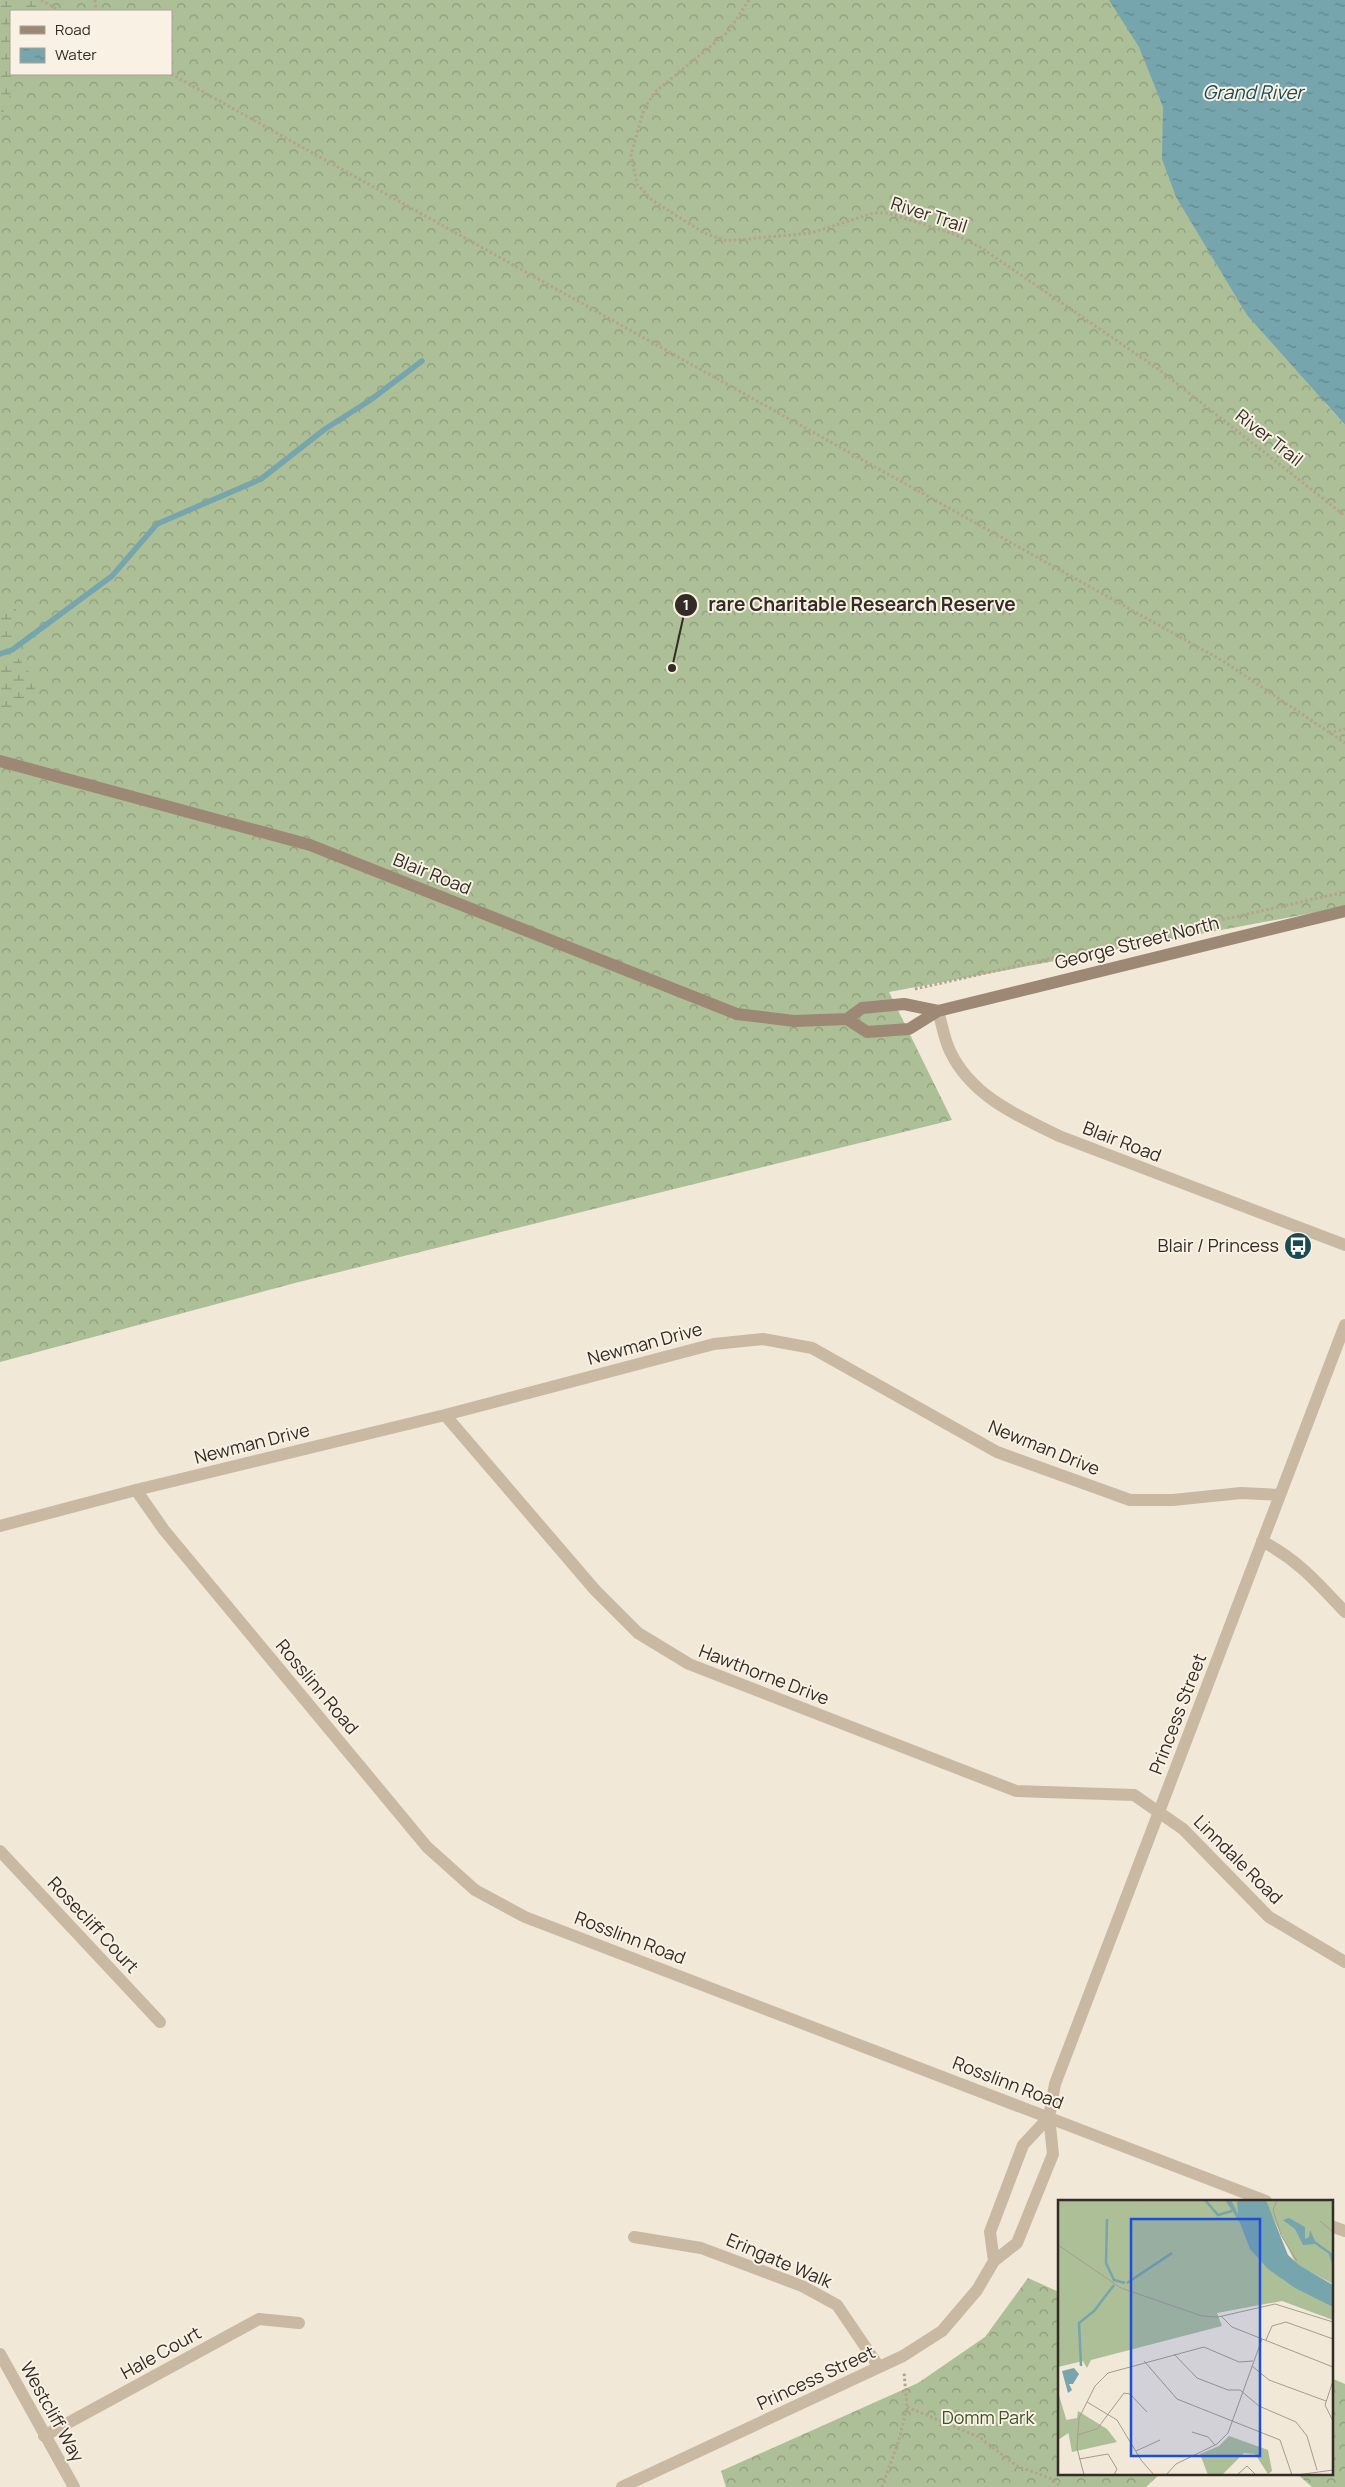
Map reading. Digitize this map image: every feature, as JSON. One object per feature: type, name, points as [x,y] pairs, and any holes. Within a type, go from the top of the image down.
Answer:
[{"type":"main road","name":"Blair Road","points":[[0,760],[310,845],[737,1014],[794,1021],[847,1019],[862,1008],[904,1004],[938,1011]]},
{"type":"main road","name":"George Street North","points":[[938,1011],[1345,910]]},
{"type":"main road","points":[[847,1019],[867,1032],[909,1029],[938,1011]]},
{"type":"street","name":"Blair Road","points":[[938,1011],[948,1045],[965,1077],[986,1096],[1025,1120],[1059,1136],[1345,1245]]},
{"type":"street","name":"Princess Street","points":[[622,2487],[903,2356],[942,2331],[977,2290],[994,2261],[1017,2243],[1053,2154],[1049,2117],[1055,2084],[1345,1325]]},
{"type":"street","name":"Newman Drive","points":[[0,1526],[136,1490],[446,1415],[714,1344],[763,1339],[812,1348],[997,1452],[1130,1500],[1173,1500],[1241,1493],[1280,1494]]},
{"type":"street","name":"Hawthorne Drive","points":[[446,1415],[595,1590],[638,1633],[689,1664],[1016,1791],[1134,1796],[1159,1812]]},
{"type":"street","name":"Rosslinn Road","points":[[136,1490],[164,1530],[427,1847],[475,1890],[525,1917],[1263,2200]]},
{"type":"street","points":[[1262,1541],[1302,1566],[1345,1612]]},
{"type":"street","name":"Linndale Road","points":[[1159,1812],[1183,1829],[1270,1917],[1345,1962]]},
{"type":"street","name":"Rosecliff Court","points":[[0,1851],[160,2022]]},
{"type":"street","points":[[994,2261],[990,2232],[1022,2145],[1049,2117]]},
{"type":"street","points":[[1332,2226],[1345,2231]]},
{"type":"street","name":"Eringate Walk","points":[[634,2237],[701,2248],[802,2286],[837,2305],[879,2367]]},
{"type":"street","name":"Hale Court","points":[[44,2436],[259,2319],[299,2323]]},
{"type":"street","name":"Westcliff Way","points":[[0,2354],[74,2487]]},
{"type":"path","points":[[40,0],[58,10]]},
{"type":"path","name":"River Trail","points":[[749,0],[728,32],[655,92],[644,108],[631,155],[637,184],[652,200],[704,233],[727,241],[811,233],[874,213],[888,213],[954,234],[980,247],[1161,371],[1345,516]]},
{"type":"path","points":[[172,75],[1223,661],[1345,743]]},
{"type":"path","points":[[1328,733],[1345,729]]},
{"type":"path","points":[[914,989],[1345,892]]},
{"type":"path","points":[[882,2487],[899,2440],[908,2407],[903,2356]]},
{"type":"path","points":[[908,2407],[979,2436],[1017,2466],[1052,2478],[1062,2487]]},
{"type":"green space","points":[[0,0],[1207,0],[1326,404],[1345,425],[1345,907],[889,992],[952,1120],[295,1283],[0,1362]]},
{"type":"green space","points":[[0,0],[38,0],[36,10],[10,10],[10,75],[18,75],[0,121]]},
{"type":"green space","points":[[17,603],[12,650],[39,685],[0,718],[0,614]]},
{"type":"green space","name":"Domm Park","points":[[1028,2278],[1058,2292],[1058,2474],[1160,2474],[1146,2487],[726,2487],[721,2471],[918,2383],[985,2337]]},
{"type":"green space","points":[[1332,2378],[1345,2384],[1345,2487],[1312,2487],[1297,2474],[1332,2474]]},
{"type":"water","name":"Grand River","points":[[1109,0],[1345,0],[1345,425],[1247,315],[1176,197],[1162,159],[1163,107],[1139,47]]},
{"type":"waterway","points":[[0,654],[12,650],[112,576],[157,524],[261,479],[325,429],[369,401],[422,361]]},
{"type":"place","name":"rare Charitable Research Reserve","points":[[672,668]]},
{"type":"place","name":"Blair / Princess","points":[[1298,1246]]}]
